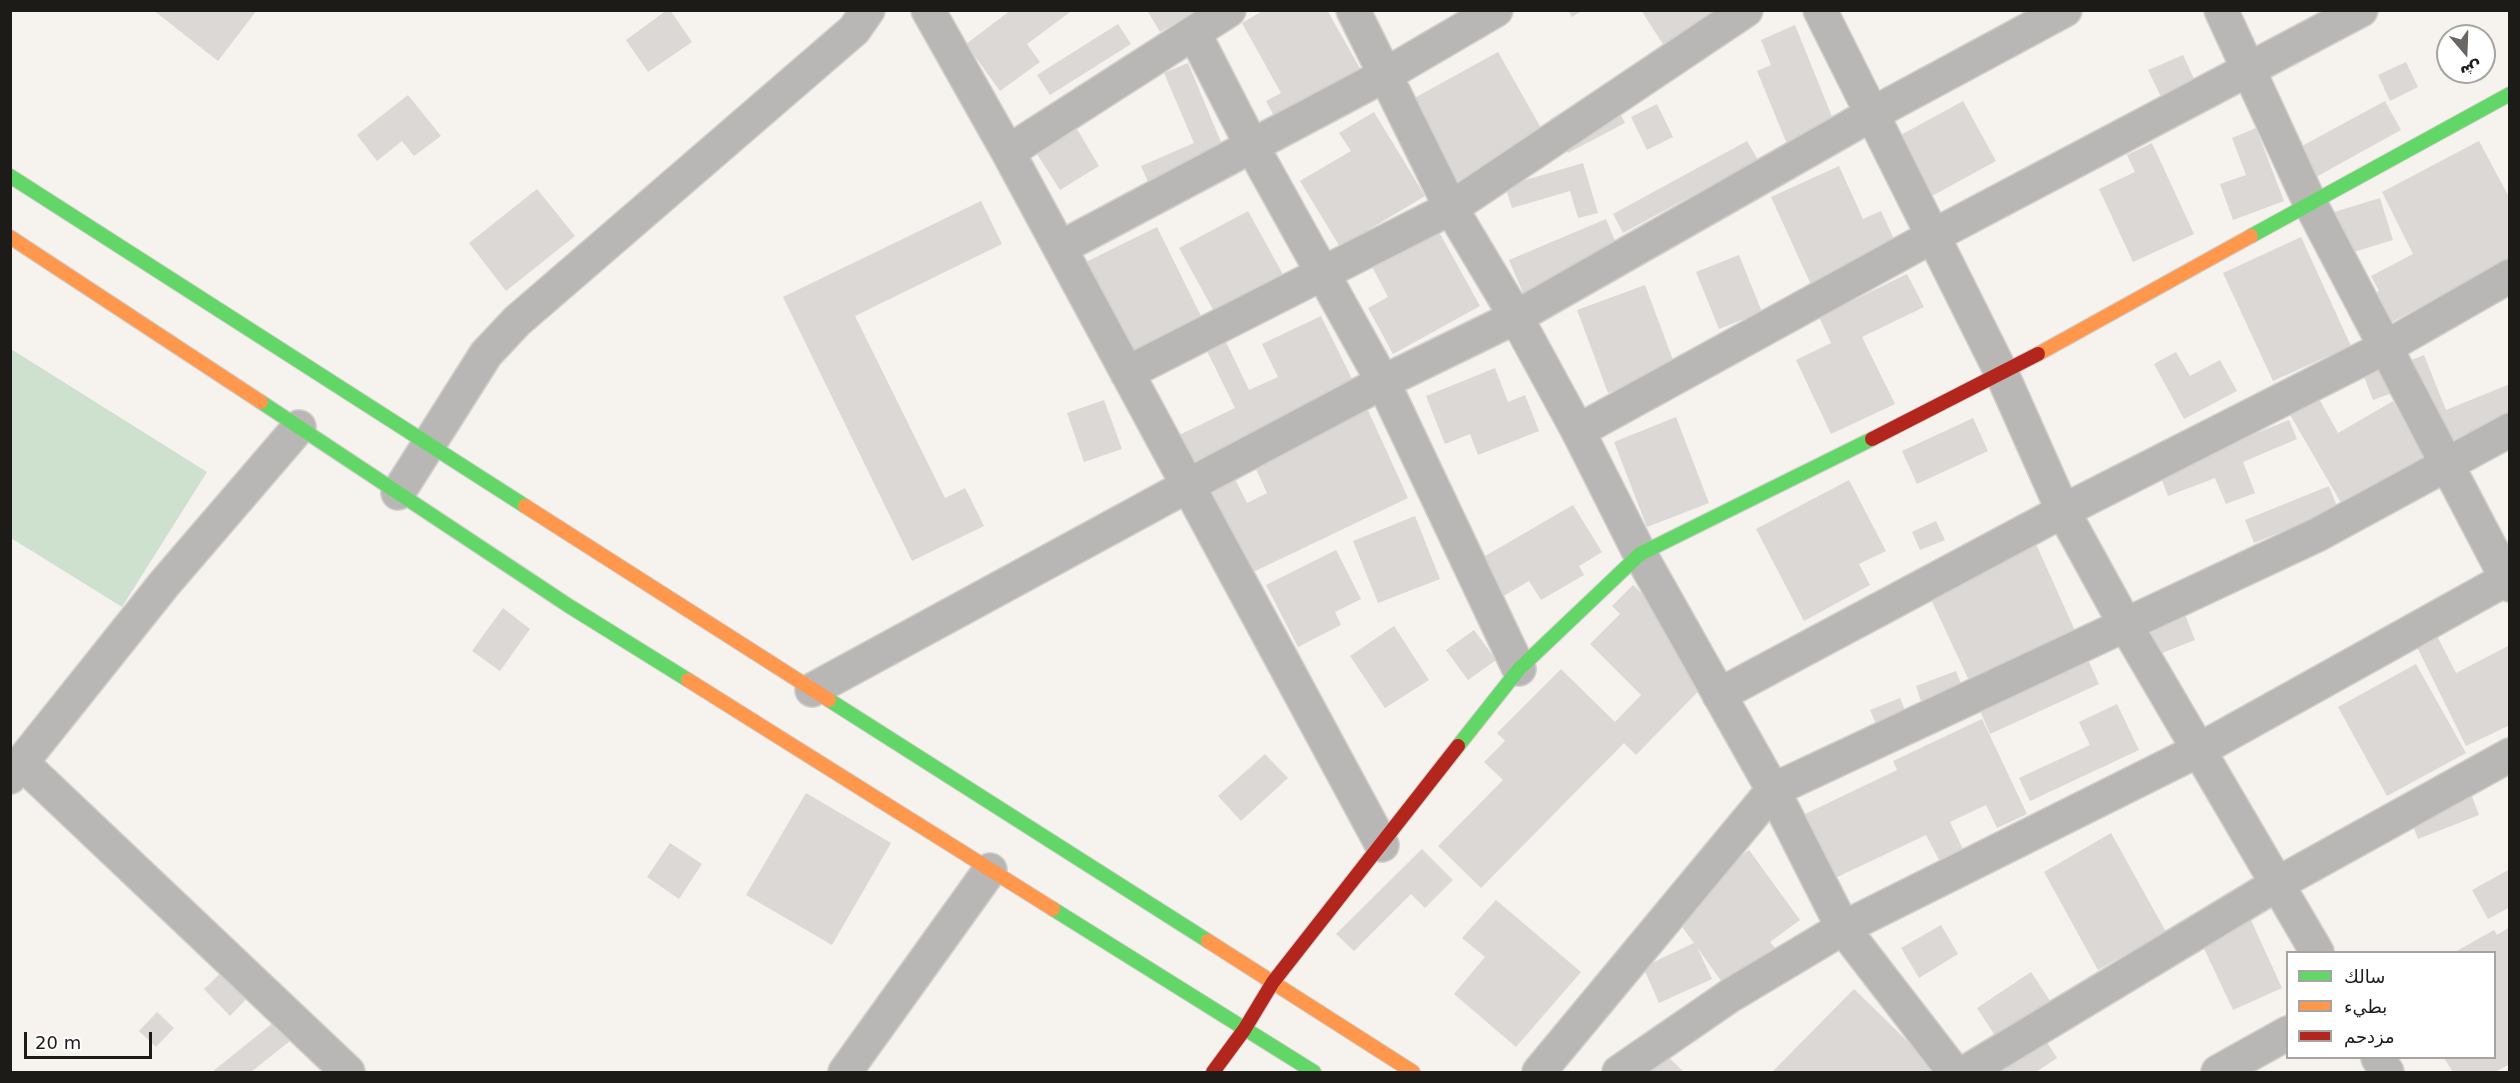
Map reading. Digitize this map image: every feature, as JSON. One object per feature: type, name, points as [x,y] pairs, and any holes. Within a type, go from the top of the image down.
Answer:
[{"type":"main road","points":[[1213,1072],[1244,1030],[1273,982],[1519,669],[1640,554],[2002,374],[2510,94]]},
{"type":"main road","points":[[10,176],[1413,1072]]},
{"type":"main road","points":[[10,237],[569,606],[1314,1072]]},
{"type":"street","points":[[398,493],[486,354],[517,321],[854,30],[868,10]]},
{"type":"street","points":[[928,10],[1008,152],[1382,845]]},
{"type":"street","points":[[1008,152],[1229,10]]},
{"type":"street","points":[[1353,10],[1451,208],[1516,317],[1640,554],[1773,790],[1844,928],[1954,1072]]},
{"type":"street","points":[[1060,248],[1385,75],[1496,10]]},
{"type":"street","points":[[1127,373],[1451,208],[1746,10]]},
{"type":"street","points":[[1820,10],[2002,374],[2063,511],[2125,624],[2316,951]]},
{"type":"street","points":[[812,690],[1383,382],[1516,317],[1872,114],[2065,10]]},
{"type":"street","points":[[1619,1072],[1731,995],[1844,928],[2199,750],[2508,580],[2310,203],[2221,10]]},
{"type":"street","points":[[1578,432],[1934,236],[2361,10]]},
{"type":"street","points":[[1194,33],[1252,146],[1383,382],[1519,669]]},
{"type":"street","points":[[1719,694],[2063,511],[2386,347],[2510,276]]},
{"type":"street","points":[[299,427],[165,583],[16,770],[348,1072]]},
{"type":"street","points":[[1539,1072],[1773,790],[2317,535],[2510,430]]},
{"type":"street","points":[[1966,1072],[2277,884],[2510,755]]},
{"type":"street","points":[[845,1072],[990,870]]},
{"type":"street","points":[[2218,1072],[2286,1034]]},
{"type":"street","points":[[2379,1059],[2388,1072]]},
{"type":"green space","points":[[11,349],[207,472],[122,607],[11,538]]},
{"type":"building","points":[[153,10],[257,10],[218,61]]},
{"type":"building","points":[[670,10],[692,42],[648,72],[626,40]]},
{"type":"building","points":[[1011,10],[1073,10],[1027,44],[1040,62],[1000,91],[966,44]]},
{"type":"building","points":[[1147,10],[1198,10],[1160,32]]},
{"type":"building","points":[[1264,10],[1327,10],[1366,79],[1281,129],[1266,101],[1281,93],[1242,23]]},
{"type":"building","points":[[1568,10],[1583,10],[1572,17]]},
{"type":"building","points":[[1641,10],[1724,10],[1666,49]]},
{"type":"building","points":[[1118,24],[1131,44],[1050,95],[1037,75]]},
{"type":"building","points":[[1795,25],[1835,124],[1787,144],[1757,71],[1771,65],[1761,40]]},
{"type":"building","points":[[1498,52],[1545,135],[1445,191],[1398,107]]},
{"type":"building","points":[[2183,55],[2196,83],[2162,99],[2148,70]]},
{"type":"building","points":[[2406,62],[2418,87],[2390,101],[2378,75]]},
{"type":"building","points":[[1188,63],[1226,154],[1150,186],[1141,166],[1194,143],[1164,73]]},
{"type":"building","points":[[1608,90],[1625,123],[1568,153],[1550,119]]},
{"type":"building","points":[[408,95],[441,136],[414,156],[402,141],[377,161],[357,135]]},
{"type":"building","points":[[1963,101],[1996,161],[1932,196],[1899,136]]},
{"type":"building","points":[[2385,101],[2401,130],[2307,182],[2291,152]]},
{"type":"building","points":[[1657,104],[1673,137],[1647,150],[1631,117]]},
{"type":"building","points":[[1374,112],[1425,196],[1340,247],[1300,181],[1351,151],[1339,133]]},
{"type":"building","points":[[2256,128],[2284,201],[2233,220],[2220,184],[2246,175],[2232,138]]},
{"type":"building","points":[[1077,129],[1099,166],[1060,190],[1037,154]]},
{"type":"building","points":[[1747,141],[1758,160],[1623,233],[1613,214]]},
{"type":"building","points":[[2479,141],[2510,199],[2510,259],[2366,336],[2350,305],[2379,291],[2371,276],[2413,254],[2382,192]]},
{"type":"building","points":[[2152,143],[2194,234],[2133,262],[2099,189],[2135,172],[2127,155]]},
{"type":"building","points":[[1583,163],[1598,213],[1578,218],[1570,191],[1512,208],[1505,186]]},
{"type":"building","points":[[1839,166],[1863,219],[1881,211],[1899,250],[1813,289],[1771,197]]},
{"type":"building","points":[[537,189],[575,236],[506,291],[469,243]]},
{"type":"building","points":[[2380,198],[2393,240],[2334,258],[2321,216]]},
{"type":"building","points":[[981,201],[1002,244],[855,316],[945,498],[965,488],[984,526],[912,561],[783,297]]},
{"type":"building","points":[[1248,211],[1285,278],[1216,315],[1179,248]]},
{"type":"building","points":[[1606,219],[1620,253],[1523,293],[1509,260]]},
{"type":"building","points":[[1434,223],[1480,306],[1393,354],[1368,308],[1388,297],[1368,259]]},
{"type":"building","points":[[1157,227],[1202,318],[1116,360],[1084,263]]},
{"type":"building","points":[[2301,237],[2351,346],[2273,381],[2223,273]]},
{"type":"building","points":[[1739,255],[1762,312],[1719,329],[1696,272]]},
{"type":"building","points":[[1907,274],[1924,307],[1862,337],[1895,404],[1831,434],[1796,360],[1831,343],[1819,317]]},
{"type":"building","points":[[1645,285],[1676,368],[1608,393],[1577,310]]},
{"type":"building","points":[[1321,316],[1356,387],[1327,398],[1188,465],[1175,437],[1235,408],[1207,351],[1226,342],[1249,390],[1278,377],[1262,344]]},
{"type":"building","points":[[2176,352],[2190,376],[2220,360],[2237,391],[2184,419],[2154,364]]},
{"type":"building","points":[[2424,355],[2446,410],[2510,384],[2510,420],[2436,450],[2404,363]]},
{"type":"building","points":[[2382,367],[2392,393],[2373,400],[2363,374]]},
{"type":"building","points":[[1495,368],[1508,402],[1525,395],[1539,431],[1478,455],[1470,434],[1445,444],[1426,396]]},
{"type":"building","points":[[2318,397],[2338,433],[2393,401],[2426,458],[2344,508],[2289,413]]},
{"type":"building","points":[[1104,400],[1122,449],[1084,462],[1067,413]]},
{"type":"building","points":[[1367,408],[1408,498],[1249,574],[1208,490],[1234,477],[1247,503],[1267,493],[1253,463]]},
{"type":"building","points":[[1676,417],[1709,503],[1647,527],[1614,442]]},
{"type":"building","points":[[1973,418],[1988,451],[1917,484],[1902,451]]},
{"type":"building","points":[[2289,420],[2297,439],[2243,462],[2255,493],[2226,504],[2215,478],[2168,496],[2159,472]]},
{"type":"building","points":[[1849,480],[1886,551],[1859,564],[1870,585],[1804,621],[1756,529]]},
{"type":"building","points":[[2329,486],[2338,509],[2254,543],[2245,520]]},
{"type":"building","points":[[1573,505],[1602,552],[1579,566],[1584,575],[1541,600],[1529,581],[1502,597],[1480,559]]},
{"type":"building","points":[[1415,516],[1440,579],[1378,603],[1353,541]]},
{"type":"building","points":[[1936,521],[1945,540],[1920,550],[1912,532]]},
{"type":"building","points":[[2036,544],[2099,684],[1990,734],[1979,708],[1981,706],[1928,593]]},
{"type":"building","points":[[1336,550],[1361,599],[1335,612],[1341,625],[1298,647],[1266,585]]},
{"type":"building","points":[[1633,585],[1720,669],[1636,755],[1624,743],[1481,888],[1438,846],[1503,780],[1484,762],[1505,741],[1497,733],[1561,669],[1615,722],[1641,695],[1590,644],[1620,614],[1612,606]]},
{"type":"building","points":[[503,608],[530,629],[500,671],[472,651]]},
{"type":"building","points":[[2184,612],[2195,640],[2157,655],[2146,626]]},
{"type":"building","points":[[1394,626],[1429,680],[1385,708],[1350,656]]},
{"type":"building","points":[[1474,630],[1496,660],[1468,680],[1446,650]]},
{"type":"building","points":[[2435,632],[2456,673],[2510,645],[2510,725],[2466,746],[2415,643]]},
{"type":"building","points":[[2416,664],[2466,753],[2387,796],[2338,707]]},
{"type":"building","points":[[1956,671],[1963,689],[1922,704],[1916,686]]},
{"type":"building","points":[[1900,698],[1907,715],[1877,726],[1870,710]]},
{"type":"building","points":[[2117,704],[2139,750],[2030,801],[2019,778],[2090,745],[2079,722]]},
{"type":"building","points":[[1982,719],[2027,814],[1997,828],[1986,805],[1950,822],[1963,849],[1939,860],[1926,835],[1831,880],[1801,816],[1897,770],[1893,761]]},
{"type":"building","points":[[1265,754],[1288,778],[1241,821],[1218,796]]},
{"type":"building","points":[[806,793],[891,843],[832,945],[746,895]]},
{"type":"building","points":[[2471,794],[2479,815],[2418,839],[2410,818]]},
{"type":"building","points":[[2111,833],[2166,932],[2098,970],[2044,872]]},
{"type":"building","points":[[670,843],[702,864],[679,899],[647,877]]},
{"type":"building","points":[[1422,849],[1453,880],[1425,908],[1411,894],[1354,951],[1336,934]]},
{"type":"building","points":[[1749,850],[1800,920],[1770,942],[1776,949],[1724,985],[1697,947],[1712,979],[1659,1003],[1643,967],[1694,943],[1668,908]]},
{"type":"building","points":[[2510,869],[2510,907],[2488,919],[2472,890]]},
{"type":"building","points":[[1496,900],[1581,972],[1516,1047],[1454,994],[1485,957],[1462,938]]},
{"type":"building","points":[[2250,918],[2282,988],[2233,1010],[2201,942]]},
{"type":"building","points":[[1941,925],[1958,954],[1919,978],[1901,948]]},
{"type":"building","points":[[2510,927],[2510,1064],[2495,1072],[2453,1072],[2445,1059],[2496,1059],[2496,951],[2457,951],[2494,930],[2497,935]]},
{"type":"building","points":[[225,969],[250,995],[230,1016],[204,989]]},
{"type":"building","points":[[2031,972],[2064,1022],[2043,1036],[2057,1058],[2036,1072],[1972,1072],[1960,1056],[1994,1034],[1977,1008]]},
{"type":"building","points":[[1854,989],[1939,1072],[1772,1072]]},
{"type":"building","points":[[157,1012],[174,1028],[156,1047],[139,1031]]},
{"type":"building","points":[[279,1018],[295,1037],[251,1072],[212,1072]]},
{"type":"building","points":[[1665,1054],[1684,1072],[1646,1072]]},
{"type":"traffic: fast","points":[[2251,236],[2510,94]]},
{"type":"traffic: fast","points":[[10,176],[525,506]]},
{"type":"traffic: fast","points":[[261,402],[569,606],[688,680]]},
{"type":"traffic: fast","points":[[1458,746],[1519,669],[1640,554],[1872,439]]},
{"type":"traffic: fast","points":[[829,700],[1208,941]]},
{"type":"traffic: fast","points":[[1053,909],[1314,1072]]},
{"type":"traffic: slow","points":[[2038,354],[2251,236]]},
{"type":"traffic: slow","points":[[10,237],[261,402]]},
{"type":"traffic: slow","points":[[525,506],[829,700]]},
{"type":"traffic: slow","points":[[688,680],[1053,909]]},
{"type":"traffic: slow","points":[[1208,941],[1413,1072]]},
{"type":"traffic: jam","points":[[1872,439],[2038,354]]},
{"type":"traffic: jam","points":[[1213,1072],[1244,1030],[1273,982],[1458,746]]}]
